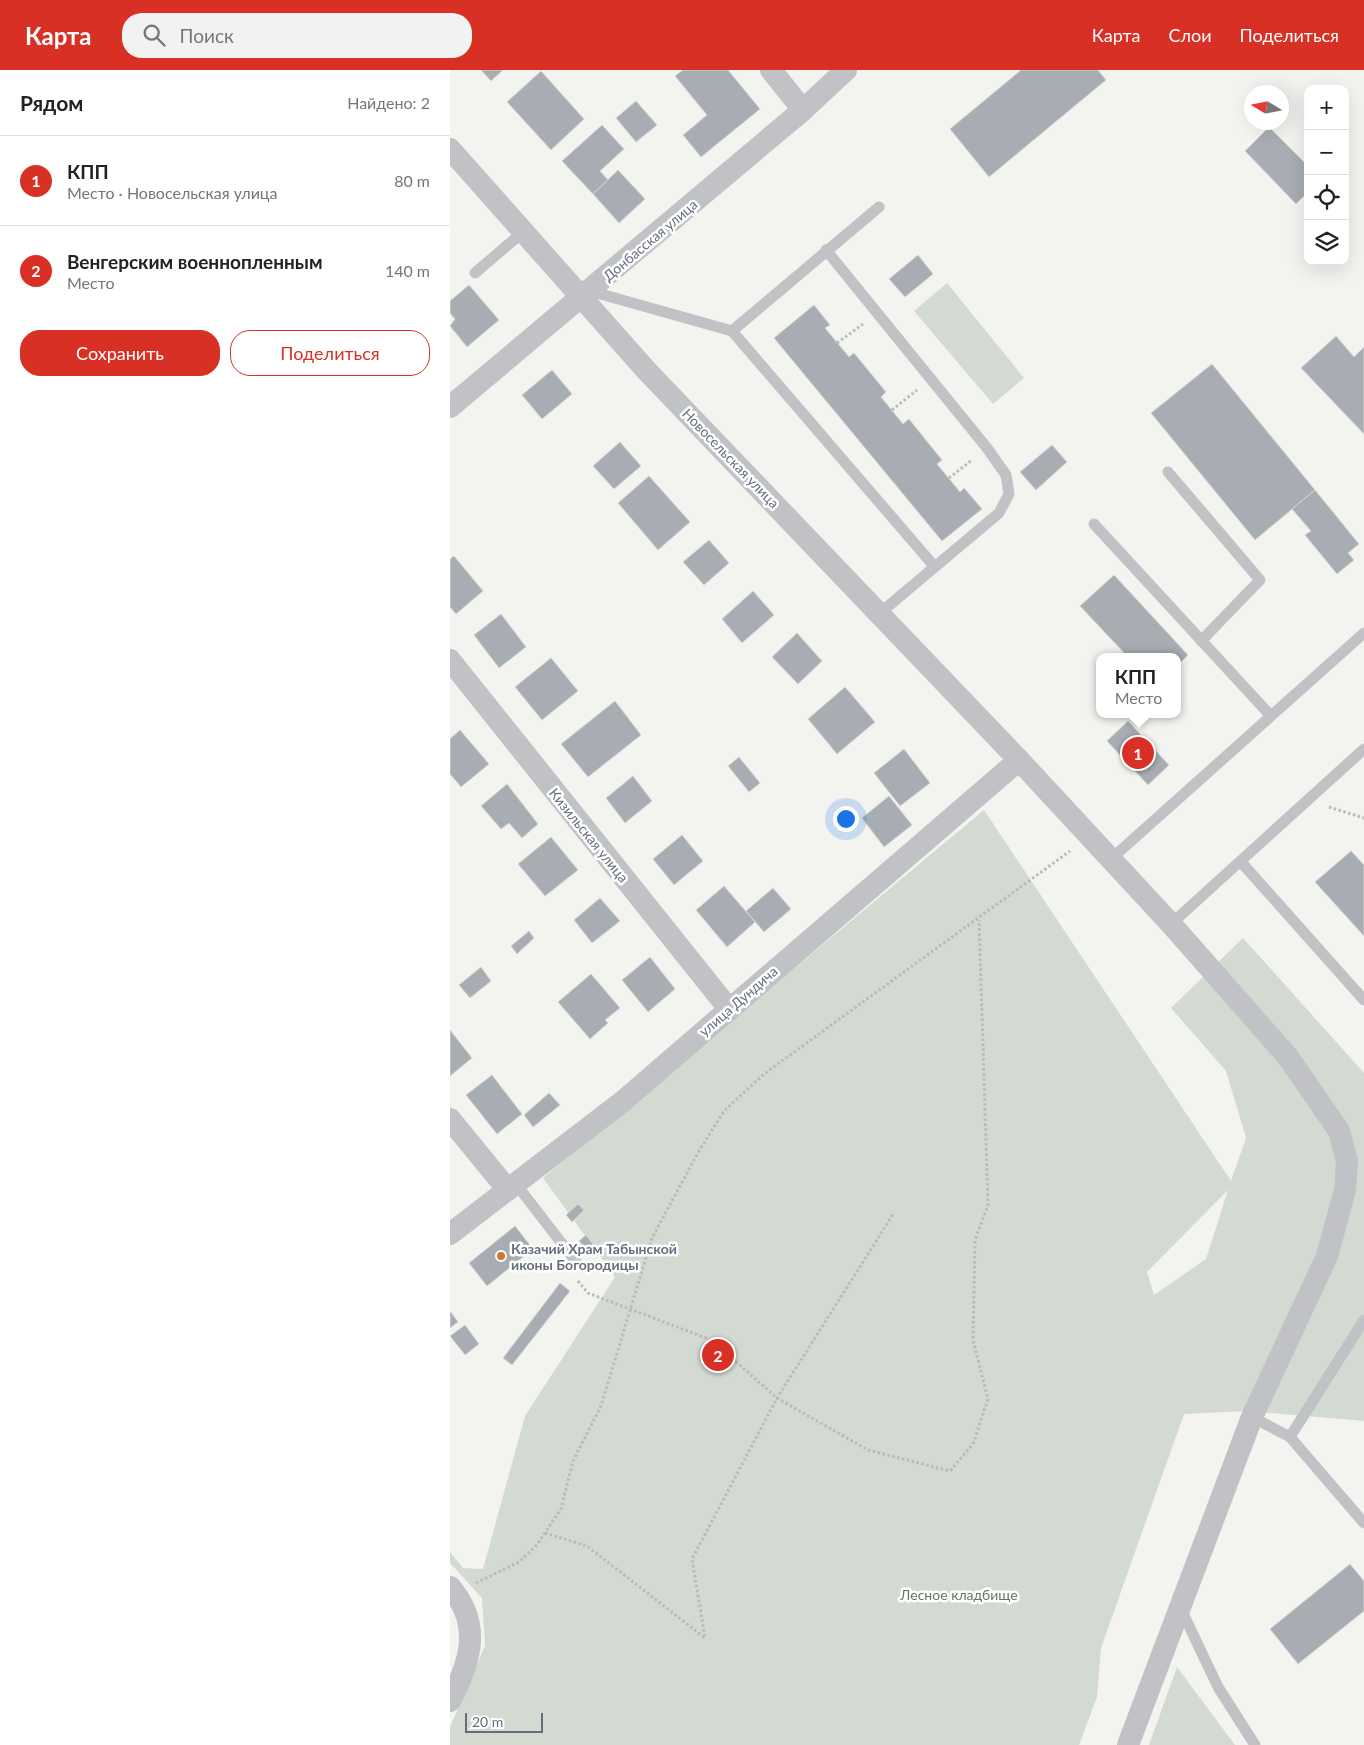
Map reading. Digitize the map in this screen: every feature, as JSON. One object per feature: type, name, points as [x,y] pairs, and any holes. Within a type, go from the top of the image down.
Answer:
[{"type":"street","points":[[771,70],[803,110]]},
{"type":"street","name":"Донбасская улица","points":[[450,407],[803,110],[846,70]]},
{"type":"street","name":"Новосельская улица","points":[[450,149],[524,231],[586,294],[646,370],[880,613],[1091,836],[1171,924],[1288,1057],[1339,1131],[1347,1160],[1345,1190],[1328,1256],[1252,1417],[1179,1605],[1128,1745]]},
{"type":"street","name":"Кизильская улица","points":[[450,660],[729,1009]]},
{"type":"street","name":"улица Дундича","points":[[450,1234],[622,1102],[1019,760]]},
{"type":"street","points":[[450,1119],[512,1187]]},
{"type":"street","points":[[450,1701],[465,1673],[472,1635],[468,1615],[453,1590]]},
{"type":"lane","points":[[732,330],[879,207]]},
{"type":"lane","points":[[475,273],[524,231]]},
{"type":"lane","points":[[826,250],[987,448],[1006,475],[1009,494],[999,513],[880,613]]},
{"type":"lane","points":[[586,294],[732,330],[934,566]]},
{"type":"lane","points":[[1168,472],[1260,580],[1201,642]]},
{"type":"lane","points":[[1094,524],[1271,716]]},
{"type":"lane","points":[[1111,859],[1364,634]]},
{"type":"lane","points":[[1171,924],[1309,801],[1364,749]]},
{"type":"lane","points":[[1241,862],[1364,1000]]},
{"type":"lane","points":[[512,1187],[577,1263]]},
{"type":"lane","points":[[1290,1437],[1364,1320]]},
{"type":"lane","points":[[1252,1417],[1290,1437],[1364,1523]]},
{"type":"lane","points":[[1179,1605],[1218,1688],[1255,1745]]},
{"type":"path","points":[[837,343],[877,313]]},
{"type":"path","points":[[892,410],[931,379]]},
{"type":"path","points":[[949,478],[987,448]]},
{"type":"path","points":[[1309,801],[1364,818]]},
{"type":"path","points":[[453,1590],[518,1562],[545,1533],[561,1510],[573,1461],[601,1406],[652,1238],[699,1151],[724,1111],[764,1074],[1091,836]]},
{"type":"path","points":[[577,1263],[574,1275],[588,1293],[711,1340],[777,1398],[868,1450],[950,1471],[972,1444],[988,1399],[973,1340],[975,1240],[988,1205],[979,919]]},
{"type":"path","points":[[545,1533],[586,1546],[705,1638],[692,1559],[777,1398],[894,1212]]},
{"type":"green space","points":[[947,283],[1024,378],[993,404],[914,311]]},
{"type":"green space","name":"Лесное кладбище","points":[[984,810],[1231,1181],[1246,1138],[1226,1071],[1171,1008],[1243,938],[1364,1073],[1364,1421],[1246,1411],[1184,1414],[1101,1648],[1097,1697],[1079,1745],[450,1745],[450,1727],[485,1646],[482,1598],[450,1563],[450,1552],[463,1568],[483,1569],[525,1416],[615,1277],[543,1178]],"holes":[[[1228,1190],[1206,1259],[1154,1295],[1147,1272]]]},
{"type":"green space","points":[[1177,1667],[1235,1745],[1149,1745]]},
{"type":"building","points":[[481,70],[503,70],[491,81]]},
{"type":"building","points":[[683,70],[728,70],[760,109],[701,157],[683,135],[707,115],[675,76]]},
{"type":"building","points":[[1021,70],[1098,70],[1106,80],[989,177],[950,129]]},
{"type":"building","points":[[541,71],[584,119],[551,150],[507,102]]},
{"type":"building","points":[[636,101],[657,125],[636,142],[616,118]]},
{"type":"building","points":[[602,125],[624,149],[600,171],[608,180],[593,194],[562,161]]},
{"type":"building","points":[[1266,130],[1272,130],[1304,162],[1304,196],[1296,204],[1245,151]]},
{"type":"building","points":[[618,170],[645,199],[619,223],[593,194]]},
{"type":"building","points":[[918,255],[933,274],[905,297],[889,279]]},
{"type":"building","points":[[469,285],[499,320],[467,347],[450,326],[455,319],[450,313],[450,301]]},
{"type":"building","points":[[814,305],[830,325],[825,328],[849,357],[854,353],[886,392],[881,397],[903,424],[909,419],[942,460],[937,464],[960,492],[964,488],[982,509],[942,541],[774,338]]},
{"type":"building","points":[[1336,336],[1354,357],[1364,347],[1364,434],[1301,368]]},
{"type":"building","points":[[1212,364],[1315,490],[1255,540],[1151,413]]},
{"type":"building","points":[[552,370],[572,394],[542,419],[522,395]]},
{"type":"building","points":[[620,442],[641,466],[614,489],[593,466]]},
{"type":"building","points":[[1052,445],[1067,462],[1036,490],[1020,472]]},
{"type":"building","points":[[649,476],[690,522],[658,550],[618,503]]},
{"type":"building","points":[[1315,490],[1359,544],[1348,553],[1354,560],[1337,574],[1305,535],[1311,531],[1292,509]]},
{"type":"building","points":[[709,540],[729,563],[704,585],[683,562]]},
{"type":"building","points":[[454,556],[483,591],[456,614],[450,607],[450,559]]},
{"type":"building","points":[[1114,575],[1188,655],[1181,662],[1181,653],[1124,653],[1080,606]]},
{"type":"building","points":[[753,591],[774,615],[742,643],[722,619]]},
{"type":"building","points":[[501,614],[526,647],[499,668],[474,635]]},
{"type":"building","points":[[797,633],[822,661],[798,684],[772,657]]},
{"type":"building","points":[[551,658],[578,691],[542,720],[515,687]]},
{"type":"building","points":[[845,687],[875,722],[837,754],[808,719]]},
{"type":"building","points":[[615,701],[641,735],[588,777],[561,744]]},
{"type":"building","points":[[1128,721],[1169,765],[1148,785],[1107,741]]},
{"type":"building","points":[[460,730],[489,764],[461,787],[450,774],[450,739]]},
{"type":"building","points":[[904,749],[930,783],[900,806],[874,773]]},
{"type":"building","points":[[739,757],[760,783],[749,792],[728,766]]},
{"type":"building","points":[[633,776],[652,801],[625,823],[606,798]]},
{"type":"building","points":[[507,784],[538,824],[522,838],[509,823],[501,829],[481,806]]},
{"type":"building","points":[[889,796],[912,825],[884,847],[862,818]]},
{"type":"building","points":[[682,835],[703,861],[674,885],[653,859]]},
{"type":"building","points":[[551,837],[578,870],[545,896],[518,864]]},
{"type":"building","points":[[1351,851],[1364,865],[1364,936],[1315,882]]},
{"type":"building","points":[[724,886],[755,922],[727,947],[696,910]]},
{"type":"building","points":[[773,888],[791,909],[764,932],[746,911]]},
{"type":"building","points":[[600,898],[620,921],[592,943],[574,920]]},
{"type":"building","points":[[529,931],[534,938],[517,954],[511,946]]},
{"type":"building","points":[[650,957],[675,989],[648,1012],[622,980]]},
{"type":"building","points":[[481,967],[491,981],[470,998],[459,985]]},
{"type":"building","points":[[591,974],[620,1008],[605,1020],[608,1023],[590,1039],[558,1002]]},
{"type":"building","points":[[450,1030],[472,1058],[450,1076]]},
{"type":"building","points":[[492,1075],[522,1114],[497,1134],[466,1095]]},
{"type":"building","points":[[549,1093],[560,1105],[533,1127],[524,1115]]},
{"type":"building","points":[[578,1204],[584,1210],[572,1222],[566,1215]]},
{"type":"building","name":"Казачий Храм Табынской иконы Богородицы","points":[[515,1226],[533,1249],[487,1286],[469,1263]]},
{"type":"building","points":[[586,1235],[598,1251],[591,1256],[579,1241]]},
{"type":"building","points":[[560,1283],[570,1291],[512,1365],[503,1358]]},
{"type":"building","points":[[450,1311],[458,1322],[450,1328]]},
{"type":"building","points":[[465,1325],[479,1344],[465,1355],[450,1336]]},
{"type":"building","points":[[1350,1564],[1364,1581],[1364,1611],[1298,1664],[1270,1629]]},
{"type":"place","name":"КПП","points":[[1138,753]]},
{"type":"place","name":"Казачий Храм Табынской иконы Богородицы","points":[[501,1256]]},
{"type":"place","name":"Венгерским военнопленным","points":[[718,1355]]}]
